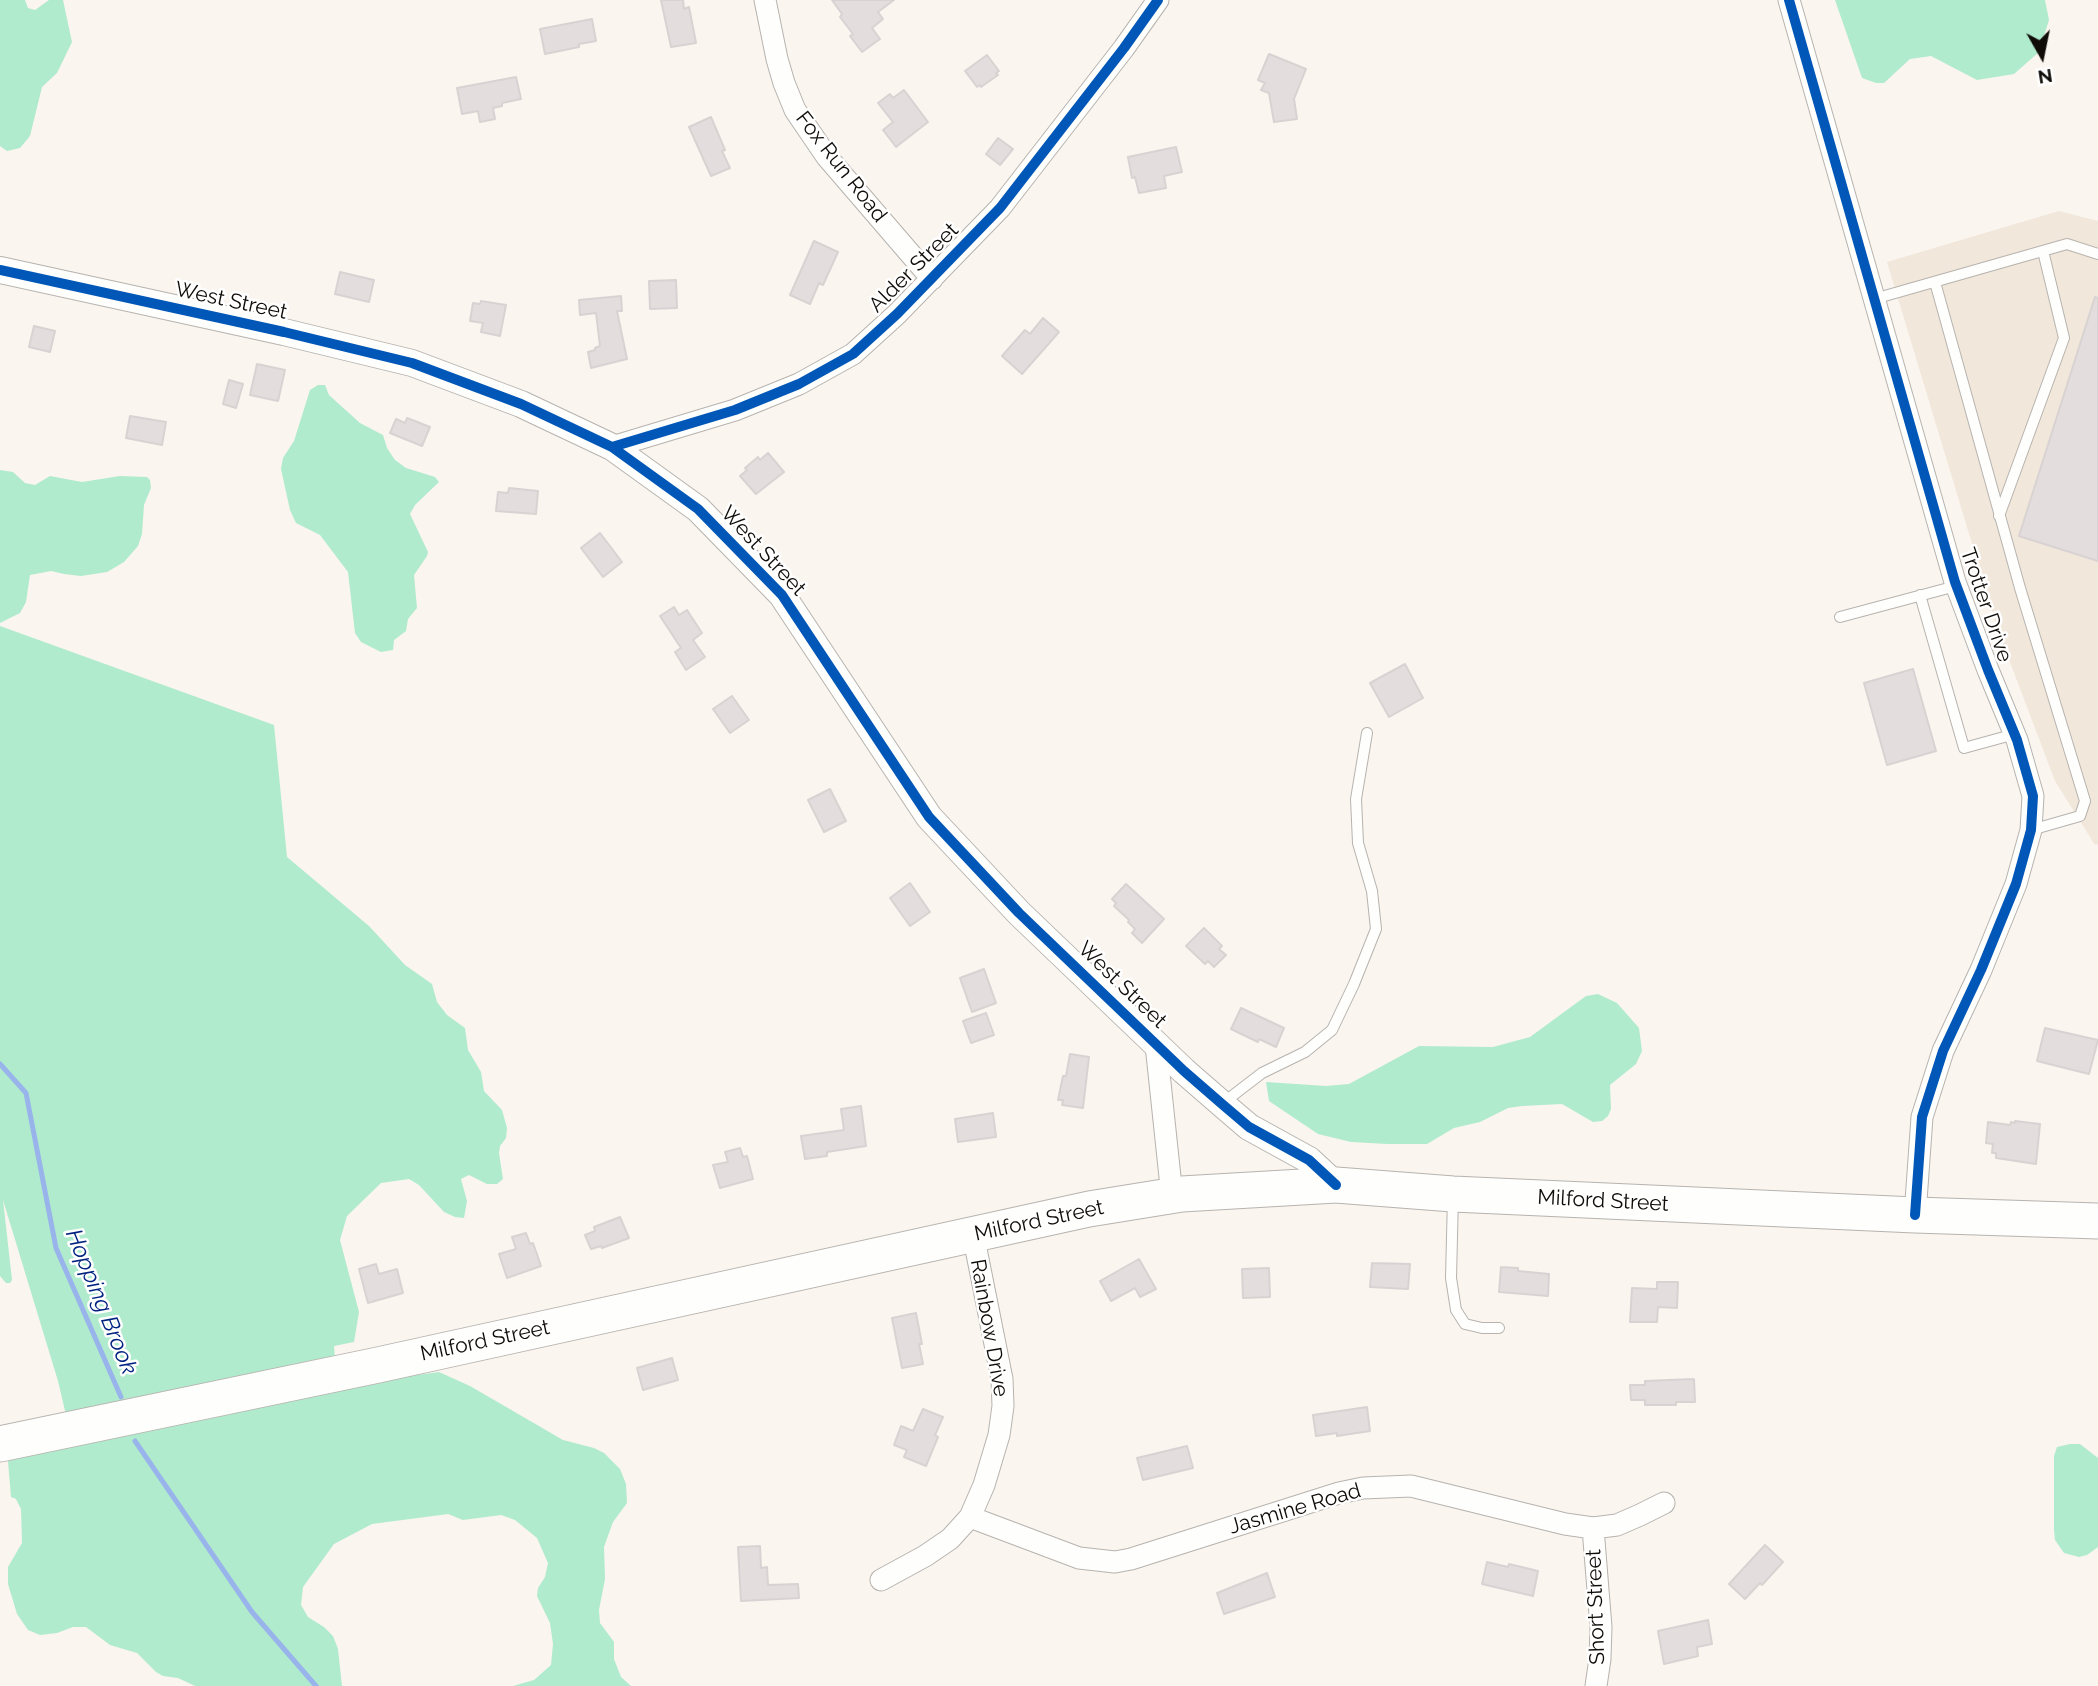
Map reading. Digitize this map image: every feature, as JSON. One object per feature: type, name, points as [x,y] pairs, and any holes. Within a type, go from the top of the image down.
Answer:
[{"type":"main road","name":"Milford Street","points":[[0,1444],[378,1365],[1089,1209],[1172,1196],[1336,1185],[1453,1194],[2098,1221]]},
{"type":"street","name":"Fox Run Road","points":[[765,0],[780,71],[795,110],[827,157],[932,279]]},
{"type":"street","name":"Alder Street","points":[[612,447],[736,410],[799,384],[853,354],[932,279],[1000,208],[1125,48],[1158,0]]},
{"type":"street","name":"Trotter Drive","points":[[1788,0],[1956,586],[2015,733],[2033,796],[2032,831],[2016,884],[1981,970],[1943,1051],[1922,1117],[1915,1215]]},
{"type":"street","name":"West Street","points":[[0,270],[412,363],[522,404],[612,447],[698,509],[782,595],[929,817],[1019,913],[1156,1045],[1248,1127],[1309,1160],[1336,1185]]},
{"type":"street","name":"West Street","points":[[1156,1045],[1172,1196]]},
{"type":"street","name":"Rainbow Drive","points":[[881,1580],[950,1539],[970,1517],[984,1485],[999,1435],[1003,1406],[1002,1379],[973,1234]]},
{"type":"street","name":"Jasmine Road","points":[[970,1517],[1079,1558],[1115,1562],[1363,1488],[1411,1486],[1565,1524],[1593,1528],[1617,1525],[1664,1503]]},
{"type":"street","name":"Short Street","points":[[1593,1528],[1601,1627],[1597,1686]]},
{"type":"lane","points":[[1874,299],[2067,244],[2098,254]]},
{"type":"lane","points":[[1999,516],[2064,338],[2043,251]]},
{"type":"lane","points":[[1935,282],[1999,516],[2085,801],[2080,817],[2032,831]]},
{"type":"lane","points":[[1840,617],[1956,586]]},
{"type":"lane","points":[[1920,595],[1964,748],[2015,733]]},
{"type":"lane","points":[[1222,1104],[1262,1073],[1306,1052],[1332,1030],[1376,929],[1372,891],[1358,844],[1356,799],[1367,733]]},
{"type":"lane","points":[[1453,1194],[1451,1278],[1456,1310],[1465,1324],[1499,1328]]},
{"type":"shaded area","points":[[2059,211],[2098,221],[2098,844],[2095,845],[2055,781],[1999,633],[1887,262]]},
{"type":"green space","points":[[0,0],[25,0],[28,8],[35,10],[49,0],[63,0],[72,42],[57,73],[42,87],[30,136],[20,148],[7,151],[0,146]]},
{"type":"green space","points":[[1835,0],[2045,0],[2049,20],[2039,52],[2014,74],[1977,80],[1931,56],[1910,59],[1884,83],[1876,83],[1862,78]]},
{"type":"green space","points":[[318,385],[325,385],[329,395],[360,423],[383,435],[395,460],[406,468],[435,477],[439,482],[415,505],[410,514],[428,552],[414,575],[417,608],[408,619],[406,631],[394,640],[393,650],[381,652],[361,642],[355,633],[348,572],[320,535],[296,523],[290,510],[281,469],[283,458],[294,441],[310,390]]},
{"type":"green space","points":[[0,470],[13,472],[25,483],[35,485],[50,476],[82,482],[120,476],[147,477],[151,488],[144,505],[142,534],[138,546],[124,562],[107,572],[81,576],[51,571],[30,575],[26,602],[20,613],[0,623]]},
{"type":"green space","points":[[0,626],[274,725],[287,857],[369,926],[405,965],[432,984],[437,1002],[447,1015],[465,1028],[468,1050],[481,1072],[484,1091],[502,1110],[507,1128],[499,1153],[503,1179],[497,1184],[487,1184],[469,1175],[461,1179],[467,1201],[464,1218],[444,1212],[419,1185],[409,1179],[381,1183],[347,1216],[340,1240],[359,1312],[354,1342],[334,1346],[335,1360],[66,1415],[3,1200],[12,1280],[6,1283],[0,1276]]},
{"type":"green space","points":[[1598,994],[1617,1003],[1639,1028],[1642,1051],[1636,1064],[1610,1085],[1611,1109],[1602,1121],[1593,1122],[1562,1104],[1522,1106],[1508,1108],[1480,1122],[1454,1128],[1427,1144],[1351,1142],[1318,1134],[1269,1101],[1266,1082],[1326,1086],[1349,1084],[1419,1046],[1493,1047],[1530,1037],[1586,996]]},
{"type":"green space","points":[[439,1372],[470,1386],[563,1440],[604,1453],[620,1469],[626,1484],[627,1503],[613,1522],[604,1547],[605,1579],[599,1610],[600,1623],[614,1642],[614,1659],[621,1677],[631,1686],[513,1686],[534,1680],[551,1665],[553,1644],[550,1623],[537,1596],[548,1563],[537,1538],[515,1520],[501,1515],[463,1520],[448,1514],[372,1524],[334,1544],[303,1587],[301,1605],[308,1617],[333,1636],[338,1649],[342,1686],[195,1686],[178,1678],[163,1676],[137,1653],[110,1645],[86,1627],[73,1627],[40,1635],[28,1630],[17,1614],[8,1584],[8,1567],[22,1543],[21,1509],[16,1499],[11,1497],[8,1461],[68,1442],[208,1419],[395,1378]]},
{"type":"green space","points":[[2080,1444],[2098,1458],[2098,1547],[2079,1557],[2064,1553],[2055,1540],[2054,1530],[2054,1456],[2057,1447]]},
{"type":"building","points":[[661,0],[683,0],[684,9],[689,7],[696,43],[671,47]]},
{"type":"building","points":[[832,0],[894,0],[878,12],[883,19],[872,28],[880,39],[862,52],[850,36],[853,34],[840,17],[842,14]]},
{"type":"building","points":[[592,19],[596,41],[545,54],[540,29]]},
{"type":"building","points":[[1269,54],[1306,69],[1294,99],[1297,119],[1274,122],[1269,93],[1261,90],[1265,83],[1258,80]]},
{"type":"building","points":[[987,55],[999,71],[996,73],[998,75],[977,87],[965,71]]},
{"type":"building","points":[[516,77],[521,99],[493,108],[495,119],[480,122],[478,111],[462,114],[457,88]]},
{"type":"building","points":[[904,90],[928,122],[896,147],[883,130],[893,122],[878,103],[890,94],[893,98]]},
{"type":"building","points":[[711,117],[730,168],[711,176],[689,127]]},
{"type":"building","points":[[998,138],[1013,149],[1000,165],[986,154]]},
{"type":"building","points":[[1176,147],[1182,172],[1164,176],[1166,188],[1139,193],[1135,177],[1132,178],[1128,157]]},
{"type":"building","points":[[814,241],[838,252],[823,285],[819,283],[810,304],[790,295]]},
{"type":"building","points":[[340,272],[374,280],[369,302],[335,294]]},
{"type":"building","points":[[676,280],[677,308],[650,309],[649,281]]},
{"type":"building","points":[[621,296],[622,311],[617,311],[627,359],[591,368],[588,352],[600,346],[596,313],[580,315],[579,300]]},
{"type":"building","points":[[2095,297],[2098,298],[2098,561],[2019,536]]},
{"type":"building","points":[[481,301],[506,305],[500,336],[481,332],[483,323],[470,321],[473,303],[480,304]]},
{"type":"building","points":[[1043,318],[1059,332],[1022,374],[1002,356],[1025,330],[1030,334]]},
{"type":"building","points":[[34,326],[55,331],[50,352],[29,347]]},
{"type":"building","points":[[257,364],[285,370],[278,401],[250,395]]},
{"type":"building","points":[[229,380],[243,384],[236,408],[223,404]]},
{"type":"building","points":[[130,416],[166,422],[162,445],[126,438]]},
{"type":"building","points":[[407,418],[430,427],[422,446],[390,433],[396,419],[405,423]]},
{"type":"building","points":[[768,453],[784,472],[756,494],[740,476],[758,457],[760,460]]},
{"type":"building","points":[[509,488],[538,491],[536,514],[496,511],[498,492],[508,493]]},
{"type":"building","points":[[600,533],[622,562],[603,577],[581,548]]},
{"type":"building","points":[[674,607],[679,615],[687,610],[702,633],[693,640],[705,657],[686,670],[675,652],[681,648],[660,616]]},
{"type":"building","points":[[1405,664],[1423,698],[1389,717],[1370,683]]},
{"type":"building","points":[[1913,669],[1936,751],[1887,765],[1864,683]]},
{"type":"building","points":[[732,696],[749,720],[730,733],[713,709]]},
{"type":"building","points":[[830,789],[846,821],[824,832],[808,800]]},
{"type":"building","points":[[910,883],[930,912],[910,926],[890,898]]},
{"type":"building","points":[[1126,884],[1164,919],[1142,943],[1132,933],[1135,929],[1114,906],[1116,903],[1112,899]]},
{"type":"building","points":[[1204,928],[1222,946],[1219,949],[1226,955],[1214,967],[1208,961],[1205,964],[1186,946]]},
{"type":"building","points":[[984,969],[996,1003],[972,1012],[960,978]]},
{"type":"building","points":[[1241,1008],[1284,1028],[1276,1047],[1231,1029]]},
{"type":"building","points":[[986,1013],[994,1035],[971,1043],[963,1021]]},
{"type":"building","points":[[2045,1028],[2098,1040],[2089,1074],[2037,1061]]},
{"type":"building","points":[[1070,1054],[1089,1057],[1083,1108],[1062,1105],[1063,1100],[1058,1100]]},
{"type":"building","points":[[861,1106],[866,1146],[827,1152],[827,1156],[805,1159],[801,1136],[844,1130],[841,1109]]},
{"type":"building","points":[[993,1113],[996,1137],[958,1142],[955,1119]]},
{"type":"building","points":[[2015,1121],[2040,1124],[2036,1164],[1996,1158],[1996,1153],[1992,1153],[1993,1144],[1986,1143],[1988,1122],[2010,1125]]},
{"type":"building","points":[[740,1148],[743,1157],[747,1156],[753,1179],[720,1188],[713,1165],[728,1162],[725,1152]]},
{"type":"building","points":[[620,1217],[629,1238],[591,1249],[585,1235],[595,1231],[594,1227]]},
{"type":"building","points":[[526,1233],[530,1244],[533,1243],[541,1266],[507,1278],[499,1254],[516,1249],[512,1237]]},
{"type":"building","points":[[1139,1259],[1156,1289],[1140,1297],[1135,1288],[1111,1301],[1100,1281]]},
{"type":"building","points":[[1372,1263],[1410,1264],[1408,1289],[1370,1287]]},
{"type":"building","points":[[376,1264],[379,1274],[397,1269],[403,1293],[368,1303],[359,1269]]},
{"type":"building","points":[[1501,1267],[1549,1274],[1548,1296],[1499,1292]]},
{"type":"building","points":[[1269,1268],[1270,1297],[1243,1298],[1242,1269]]},
{"type":"building","points":[[1657,1282],[1678,1282],[1677,1308],[1658,1307],[1657,1322],[1630,1322],[1632,1288],[1657,1289]]},
{"type":"building","points":[[916,1313],[923,1364],[902,1368],[892,1318]]},
{"type":"building","points":[[672,1358],[678,1380],[643,1390],[637,1368]]},
{"type":"building","points":[[1694,1379],[1695,1402],[1645,1405],[1645,1400],[1631,1400],[1630,1385],[1645,1385],[1645,1381]]},
{"type":"building","points":[[1367,1407],[1370,1431],[1316,1436],[1313,1415]]},
{"type":"building","points":[[923,1409],[943,1417],[926,1466],[904,1457],[907,1450],[894,1445],[901,1426],[913,1431]]},
{"type":"building","points":[[1187,1446],[1193,1468],[1143,1480],[1137,1458]]},
{"type":"building","points":[[1765,1545],[1783,1562],[1745,1599],[1729,1584]]},
{"type":"building","points":[[760,1546],[761,1568],[767,1567],[768,1585],[798,1584],[799,1598],[741,1601],[738,1547]]},
{"type":"building","points":[[1487,1562],[1538,1571],[1533,1596],[1482,1584]]},
{"type":"building","points":[[1267,1573],[1275,1597],[1224,1614],[1217,1593]]},
{"type":"building","points":[[1708,1620],[1712,1644],[1697,1647],[1698,1656],[1664,1664],[1658,1631]]},
{"type":"waterway","name":"Hopping Brook","points":[[0,1064],[26,1093],[56,1248],[121,1397]]},
{"type":"waterway","name":"Hopping Brook","points":[[135,1441],[252,1612],[316,1686]]},
{"type":"cycle path","points":[[612,447],[735,410],[799,384],[853,354],[897,314],[1000,208],[1158,0]]},
{"type":"cycle path","points":[[1789,0],[1955,582],[2017,740],[2033,796],[2031,830],[2016,884],[1981,970],[1943,1051],[1922,1117],[1915,1215]]},
{"type":"cycle path","points":[[0,270],[412,363],[521,404],[612,447],[698,509],[782,595],[929,817],[1019,913],[1222,1104],[1249,1127],[1309,1160],[1336,1185]]}]
